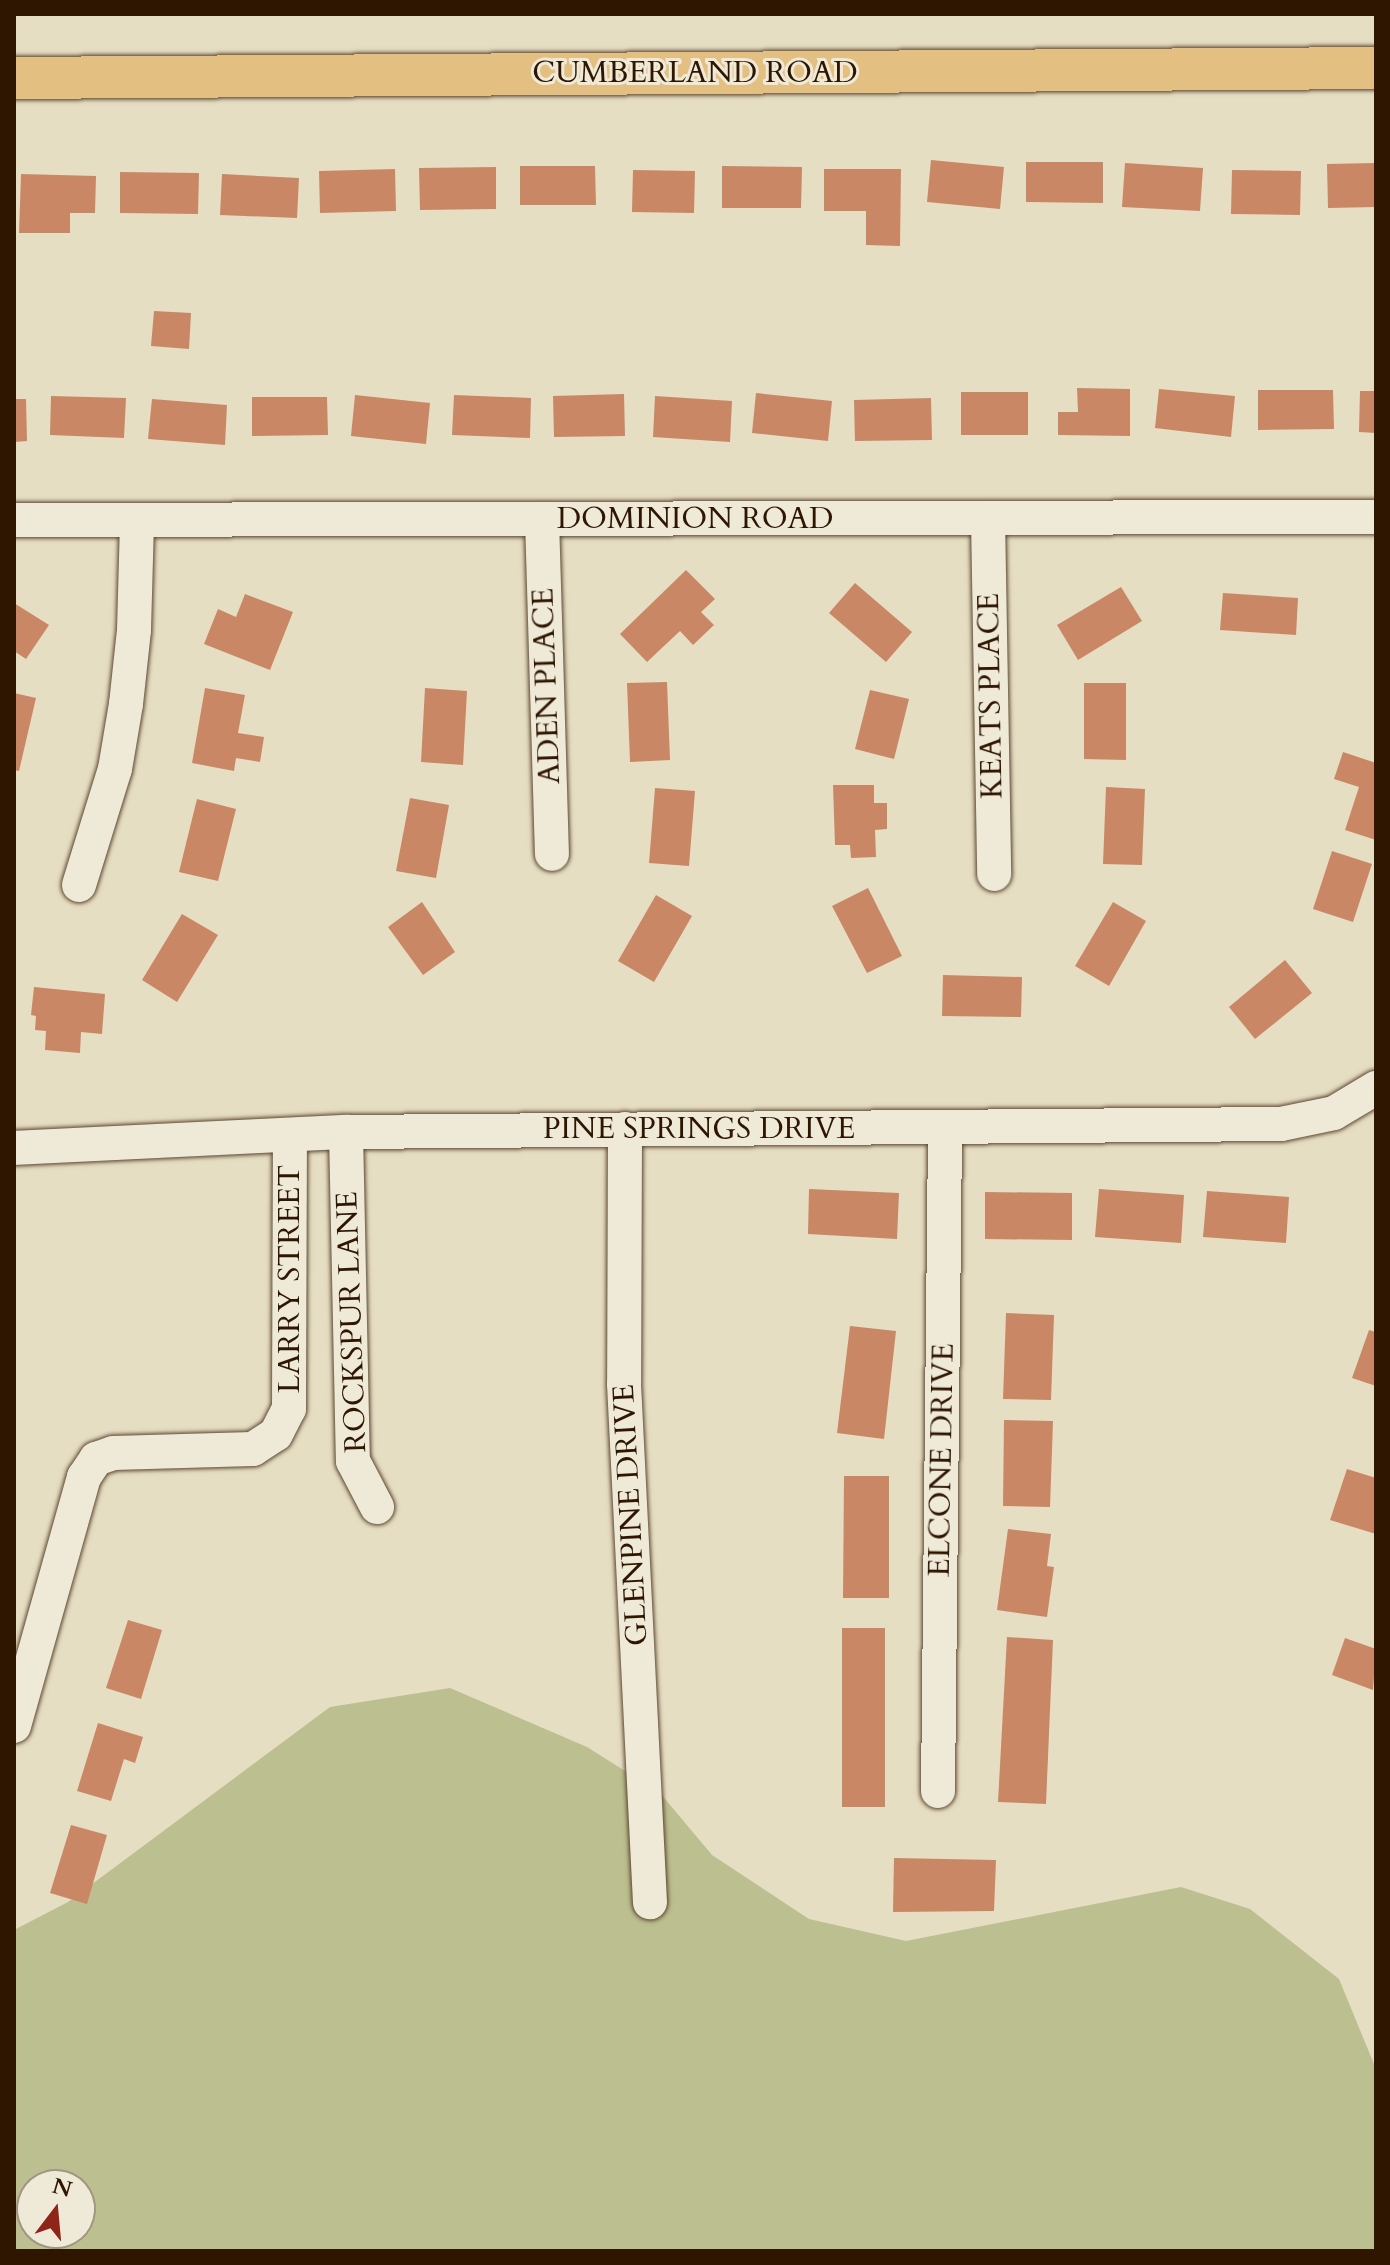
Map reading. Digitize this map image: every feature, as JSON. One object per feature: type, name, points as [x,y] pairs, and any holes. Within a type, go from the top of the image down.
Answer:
[{"type":"main road","name":"CUMBERLAND ROAD","points":[[14,78],[1376,68]]},
{"type":"street","name":"DOMINION ROAD","points":[[14,520],[1376,517]]},
{"type":"street","name":"KEATS PLACE","points":[[988,518],[994,874]]},
{"type":"street","name":"ADEN PLACE","points":[[542,519],[552,854]]},
{"type":"street","points":[[79,885],[115,769],[126,704],[134,630],[137,520]]},
{"type":"street","name":"PINE SPRINGS DRIVE","points":[[14,1148],[346,1132],[1281,1124],[1334,1113],[1376,1088]]},
{"type":"street","name":"GLENPINE DRIVE","points":[[625,1129],[624,1384],[650,1902]]},
{"type":"street","name":"ELCONE DRIVE","points":[[938,1791],[945,1129]]},
{"type":"street","name":"ROCKSPUR LANE","points":[[346,1132],[353,1461],[377,1507]]},
{"type":"street","name":"LARRY STREET","points":[[14,1726],[84,1477],[96,1459],[113,1453],[253,1449],[276,1434],[289,1409],[290,1135]]},
{"type":"green space","points":[[450,1688],[587,1747],[660,1793],[712,1855],[809,1919],[906,1941],[1181,1887],[1250,1909],[1339,1979],[1374,2064],[1376,2251],[14,2251],[14,1930],[68,1902],[330,1707]]},
{"type":"building","points":[[931,160],[1004,167],[1000,209],[927,202]]},
{"type":"building","points":[[1026,162],[1103,162],[1103,203],[1026,202]]},
{"type":"building","points":[[1125,163],[1203,168],[1200,211],[1122,207]]},
{"type":"building","points":[[1376,163],[1376,207],[1328,208],[1327,164]]},
{"type":"building","points":[[520,166],[595,166],[596,205],[520,205]]},
{"type":"building","points":[[722,166],[802,167],[801,208],[722,208]]},
{"type":"building","points":[[496,167],[496,209],[420,210],[419,168]]},
{"type":"building","points":[[395,169],[396,211],[320,213],[319,171]]},
{"type":"building","points":[[824,169],[901,169],[900,246],[866,245],[866,211],[824,211]]},
{"type":"building","points":[[633,170],[695,171],[694,213],[632,212]]},
{"type":"building","points":[[1232,170],[1301,171],[1300,215],[1231,214]]},
{"type":"building","points":[[120,172],[199,173],[198,214],[120,213]]},
{"type":"building","points":[[21,174],[96,176],[95,213],[70,213],[70,233],[19,233]]},
{"type":"building","points":[[222,174],[299,178],[297,218],[220,215]]},
{"type":"building","points":[[154,311],[191,313],[189,349],[151,346]]},
{"type":"building","points":[[1077,388],[1130,389],[1130,436],[1058,435],[1058,412],[1078,412]]},
{"type":"building","points":[[1159,389],[1235,396],[1231,437],[1155,428]]},
{"type":"building","points":[[1258,390],[1333,390],[1334,429],[1258,430]]},
{"type":"building","points":[[1360,391],[1376,391],[1376,433],[1359,432]]},
{"type":"building","points":[[961,392],[1028,392],[1028,435],[961,435]]},
{"type":"building","points":[[756,393],[832,401],[828,441],[752,433]]},
{"type":"building","points":[[624,394],[625,436],[554,437],[553,396]]},
{"type":"building","points":[[355,395],[430,403],[426,444],[351,436]]},
{"type":"building","points":[[454,395],[531,398],[530,438],[452,435]]},
{"type":"building","points":[[51,396],[126,398],[124,438],[50,435]]},
{"type":"building","points":[[655,396],[732,401],[730,442],[653,437]]},
{"type":"building","points":[[252,397],[327,397],[328,435],[252,436]]},
{"type":"building","points":[[931,398],[932,440],[855,441],[854,400]]},
{"type":"building","points":[[14,399],[26,399],[27,441],[14,442]]},
{"type":"building","points":[[152,399],[227,405],[225,445],[148,439]]},
{"type":"building","points":[[686,570],[715,599],[701,612],[714,625],[693,645],[680,631],[647,662],[620,634]]},
{"type":"building","points":[[855,583],[912,632],[886,662],[829,613]]},
{"type":"building","points":[[1121,587],[1142,621],[1078,660],[1057,625]]},
{"type":"building","points":[[1223,593],[1298,598],[1296,635],[1220,630]]},
{"type":"building","points":[[245,594],[293,612],[270,670],[204,644],[218,609],[236,617]]},
{"type":"building","points":[[14,603],[49,625],[26,659],[14,651]]},
{"type":"building","points":[[667,682],[670,760],[630,762],[627,683]]},
{"type":"building","points":[[1084,683],[1126,683],[1126,760],[1084,759]]},
{"type":"building","points":[[205,688],[245,695],[238,733],[264,737],[260,762],[236,758],[234,771],[192,763]]},
{"type":"building","points":[[425,688],[467,691],[463,765],[421,762]]},
{"type":"building","points":[[870,690],[909,699],[894,759],[855,749]]},
{"type":"building","points":[[14,693],[36,698],[19,771],[14,770]]},
{"type":"building","points":[[1343,752],[1376,763],[1376,840],[1345,830],[1359,787],[1334,779]]},
{"type":"building","points":[[833,785],[874,785],[874,803],[887,803],[887,829],[875,830],[876,857],[851,858],[850,845],[835,845]]},
{"type":"building","points":[[1106,787],[1145,789],[1142,865],[1103,864]]},
{"type":"building","points":[[655,788],[695,791],[689,866],[649,863]]},
{"type":"building","points":[[410,798],[449,805],[436,878],[396,871]]},
{"type":"building","points":[[197,799],[236,809],[218,881],[179,872]]},
{"type":"building","points":[[1332,851],[1372,864],[1353,922],[1313,909]]},
{"type":"building","points":[[868,888],[902,956],[867,973],[832,906]]},
{"type":"building","points":[[656,895],[692,916],[654,982],[618,961]]},
{"type":"building","points":[[422,902],[455,952],[423,975],[388,927]]},
{"type":"building","points":[[1113,902],[1146,921],[1109,986],[1075,966]]},
{"type":"building","points":[[182,914],[218,935],[177,1002],[142,980]]},
{"type":"building","points":[[1285,960],[1312,993],[1255,1039],[1229,1007]]},
{"type":"building","points":[[943,975],[1022,977],[1021,1017],[942,1016]]},
{"type":"building","points":[[34,987],[105,994],[102,1034],[81,1032],[80,1053],[45,1050],[46,1031],[35,1030],[36,1016],[31,1015]]},
{"type":"building","points":[[809,1189],[899,1193],[897,1239],[808,1234]]},
{"type":"building","points":[[1099,1189],[1184,1195],[1181,1243],[1095,1237]]},
{"type":"building","points":[[1207,1191],[1289,1197],[1286,1243],[1203,1237]]},
{"type":"building","points":[[985,1192],[1072,1193],[1072,1240],[985,1239]]},
{"type":"building","points":[[1006,1313],[1054,1315],[1051,1400],[1003,1399]]},
{"type":"building","points":[[850,1326],[896,1331],[884,1439],[837,1433]]},
{"type":"building","points":[[1369,1330],[1376,1332],[1376,1386],[1352,1378]]},
{"type":"building","points":[[1004,1420],[1053,1421],[1050,1507],[1003,1506]]},
{"type":"building","points":[[1347,1469],[1376,1478],[1376,1534],[1330,1520]]},
{"type":"building","points":[[844,1476],[889,1476],[889,1598],[843,1598]]},
{"type":"building","points":[[1008,1529],[1051,1534],[1047,1566],[1054,1567],[1047,1617],[997,1610]]},
{"type":"building","points":[[128,1620],[162,1630],[141,1699],[106,1688]]},
{"type":"building","points":[[842,1628],[885,1628],[885,1807],[842,1807]]},
{"type":"building","points":[[1007,1637],[1053,1640],[1046,1804],[998,1802]]},
{"type":"building","points":[[1345,1638],[1376,1649],[1373,1690],[1332,1675]]},
{"type":"building","points":[[98,1723],[143,1737],[135,1763],[124,1759],[111,1801],[77,1791]]},
{"type":"building","points":[[71,1825],[107,1835],[87,1904],[50,1893]]},
{"type":"building","points":[[894,1858],[996,1860],[994,1911],[893,1912]]}]
